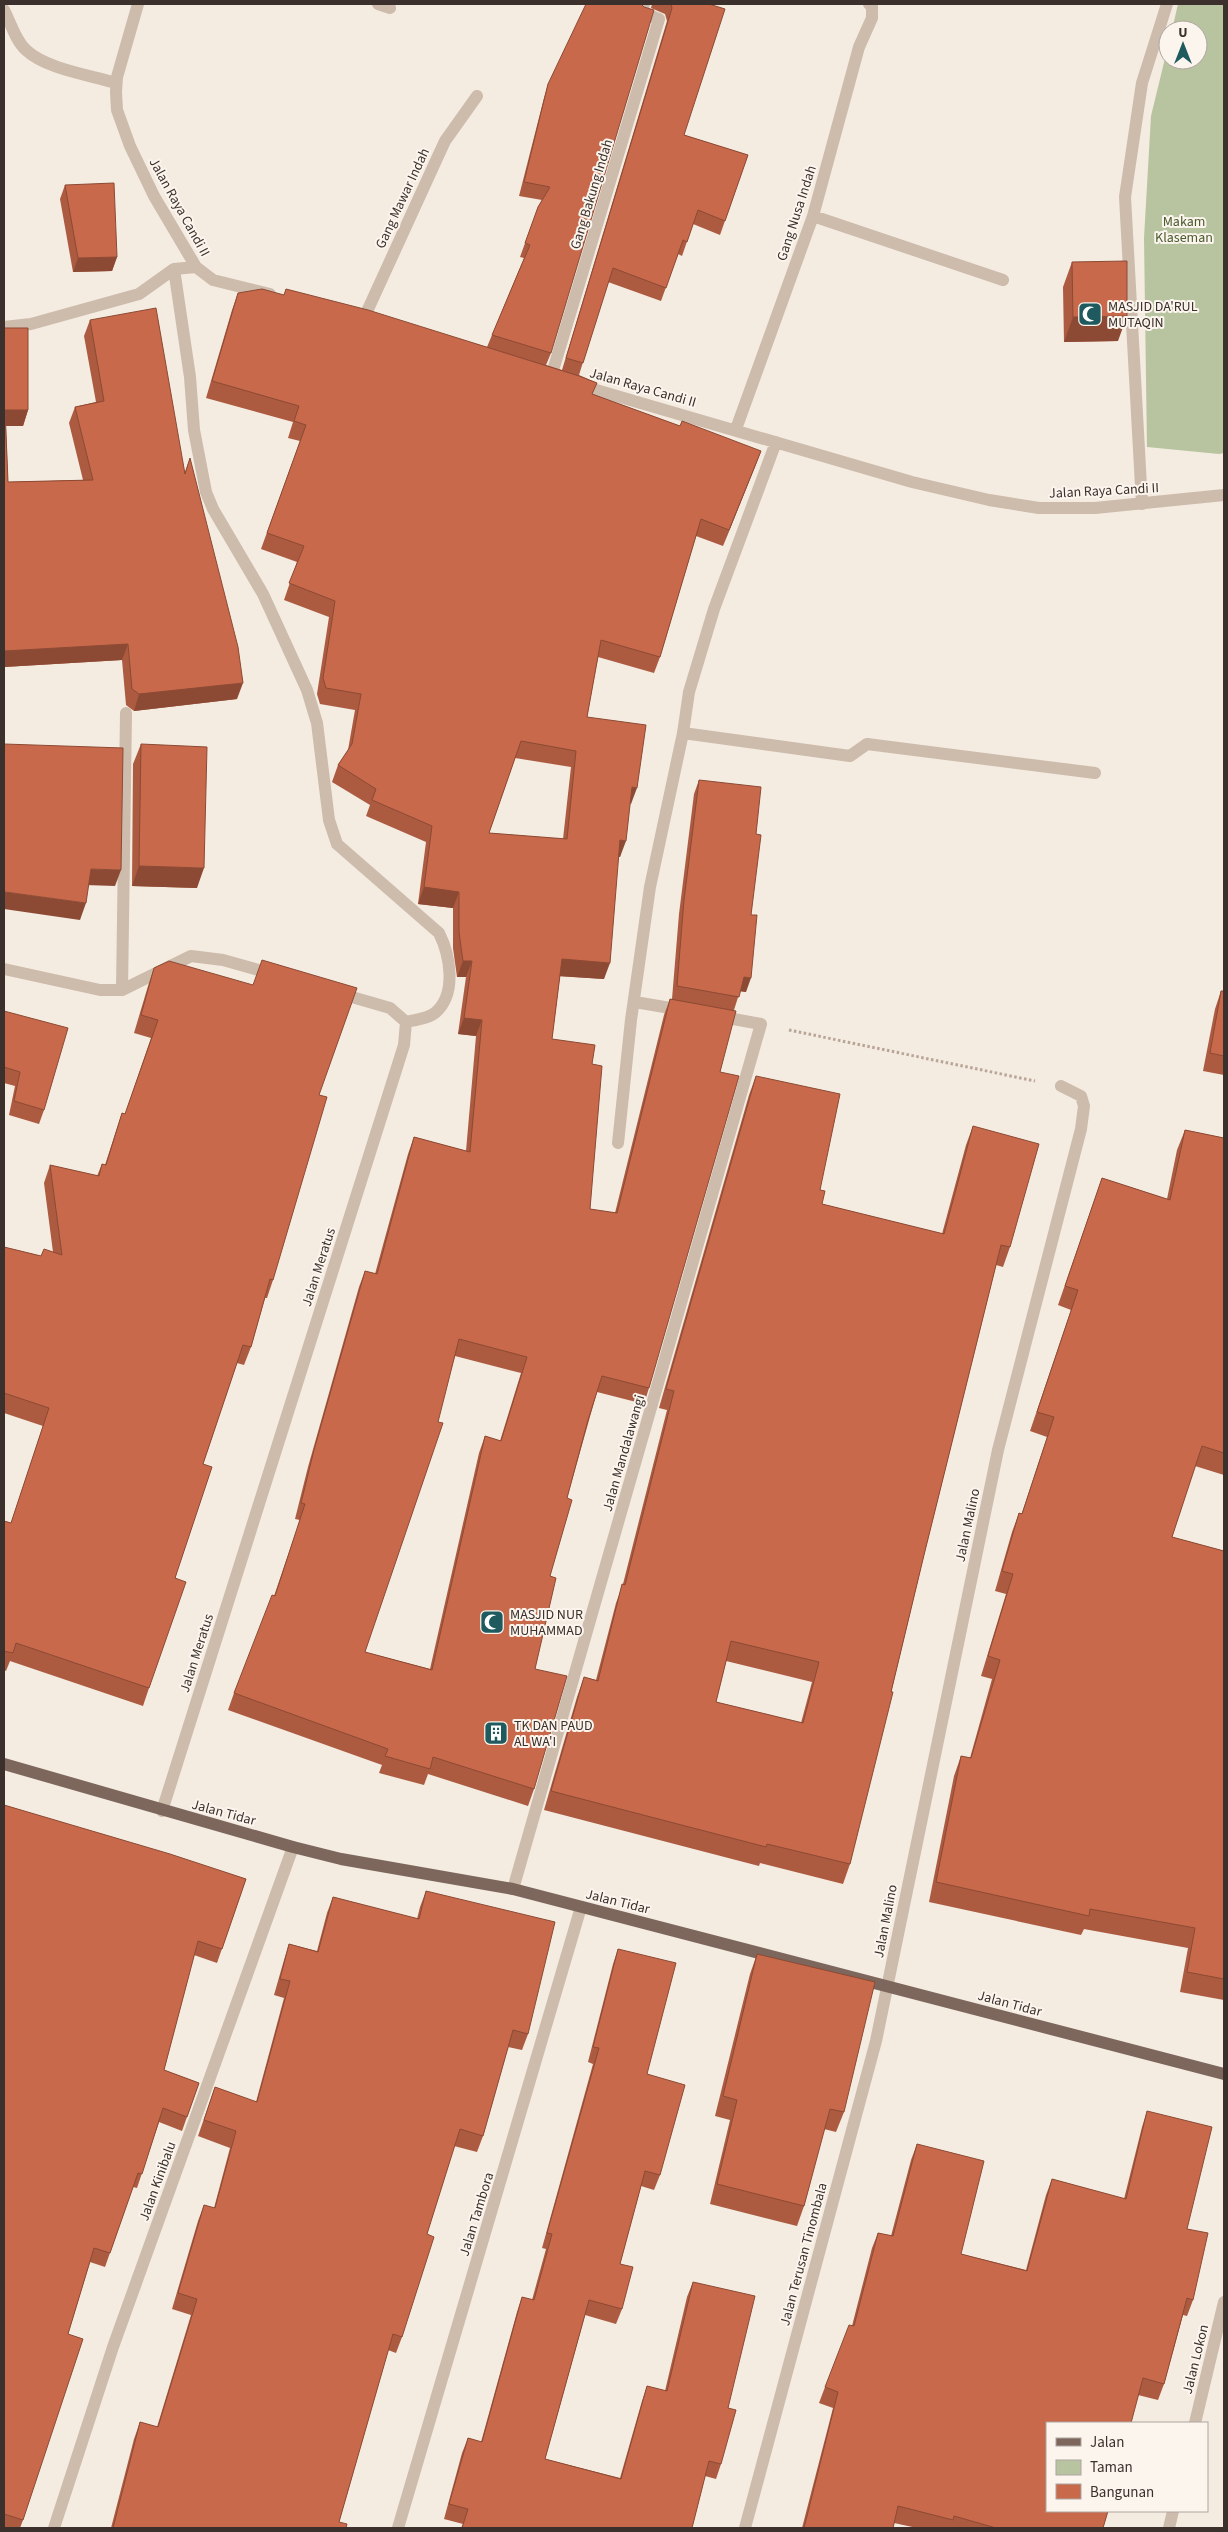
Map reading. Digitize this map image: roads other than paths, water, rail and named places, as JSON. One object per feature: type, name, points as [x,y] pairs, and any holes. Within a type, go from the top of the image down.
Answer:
[{"type":"main road","name":"Jalan Tidar","points":[[4,1764],[162,1811],[293,1847],[342,1859],[513,1889],[1224,2074]]},
{"type":"street","name":"Jalan Raya Candi II","points":[[138,4],[116,83],[117,110],[130,146],[154,196],[196,267],[213,280],[282,298]]},
{"type":"street","name":"Gang Bakung Indah","points":[[556,378],[659,19],[642,13],[644,4]]},
{"type":"street","name":"Gang Nusa Indah","points":[[736,429],[813,216],[858,47],[872,18],[872,6],[869,4]]},
{"type":"street","points":[[1142,504],[1125,197],[1142,83],[1167,4]]},
{"type":"street","points":[[4,10],[25,50],[42,61],[116,83]]},
{"type":"street","name":"Gang Mawar Indah","points":[[364,318],[445,141],[478,96]]},
{"type":"street","points":[[813,216],[1004,280]]},
{"type":"street","points":[[4,327],[31,324],[139,294],[174,270],[196,267]]},
{"type":"street","points":[[174,270],[190,377],[194,430],[206,492],[213,509],[263,594],[307,690],[317,723],[329,820],[337,844],[439,933],[447,953],[448,988],[444,1001],[435,1013],[406,1022],[390,1008],[326,989]]},
{"type":"street","name":"Jalan Raya Candi II","points":[[556,378],[736,429],[912,482],[1006,503],[1039,508],[1095,508],[1224,495]]},
{"type":"street","points":[[618,1143],[631,1020],[650,887],[683,733],[689,692],[714,609],[776,442]]},
{"type":"street","points":[[122,990],[126,713]]},
{"type":"street","points":[[683,733],[850,756],[868,744],[1095,773]]},
{"type":"street","points":[[4,968],[100,990],[122,990],[191,956],[224,960],[288,978]]},
{"type":"street","name":"Jalan Mandalawangi","points":[[513,1889],[761,1024],[635,1002]]},
{"type":"street","name":"Jalan Meratus","points":[[162,1811],[404,1045],[406,1022]]},
{"type":"street","name":"Jalan Malino","points":[[888,1986],[998,1450],[1082,1129],[1084,1106],[1082,1096],[1061,1086]]},
{"type":"street","name":"Jalan Kinibalu","points":[[54,2528],[113,2348],[293,1847]]},
{"type":"street","name":"Jalan Tambora","points":[[398,2528],[581,1907]]},
{"type":"street","name":"Jalan Terusan Tinombala","points":[[745,2528],[876,2041],[888,1986]]},
{"type":"street","name":"Jalan Lokon","points":[[1194,2422],[1224,2302]]},
{"type":"street","points":[[1169,2528],[1173,2512]]},
{"type":"place","name":"MASJID DA'RUL MUTAQIN","points":[[1090,314]]},
{"type":"place","name":"MASJID NUR MUHAMMAD","points":[[492,1622]]},
{"type":"place","name":"TK DAN PAUD AL WA'I","points":[[496,1733]]},
{"type":"park label","name":"Makam Klaseman","points":[[1184,230]]}]
